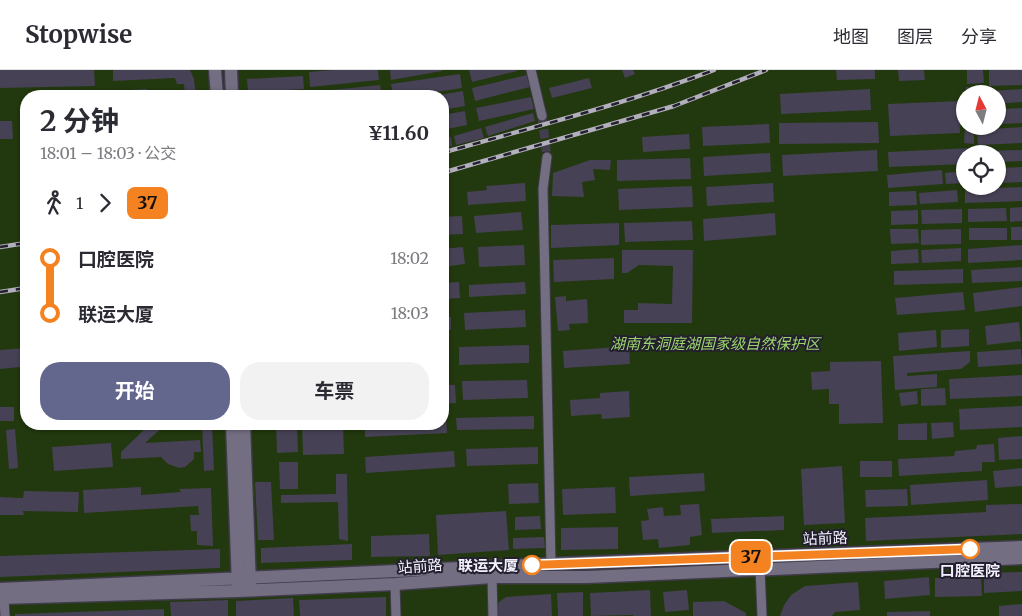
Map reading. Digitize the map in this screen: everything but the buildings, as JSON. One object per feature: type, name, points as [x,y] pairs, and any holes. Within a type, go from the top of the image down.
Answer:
[{"type":"main road","points":[[215,70],[217,90]]},
{"type":"main road","points":[[230,70],[232,90]]},
{"type":"main road","points":[[232,430],[244,584]]},
{"type":"main road","points":[[244,430],[244,584]]},
{"type":"main road","name":"站前路","points":[[1,595],[244,584],[551,564],[1022,547]]},
{"type":"main road","name":"站前路","points":[[244,584],[395,584],[492,577],[588,577],[1022,558]]},
{"type":"street","points":[[532,70],[542,116]]},
{"type":"street","points":[[547,156],[543,189],[551,564]]},
{"type":"street","points":[[760,568],[762,616]]},
{"type":"street","points":[[492,577],[493,616]]},
{"type":"street","points":[[395,584],[396,616]]},
{"type":"street","points":[[1,595],[5,616]]},
{"type":"green space","name":"湖南东洞庭湖国家级自然保护区","points":[[0,70],[1022,70],[1022,616],[0,616]]},
{"type":"tunnel","points":[[542,116],[547,157]]},
{"type":"railway","points":[[449,151],[647,94],[714,70]]},
{"type":"railway","points":[[449,171],[674,106],[766,70]]},
{"type":"railway","points":[[0,247],[20,244]]},
{"type":"railway","points":[[0,292],[20,289]]},
{"type":"bus line","name":"37","points":[[532,565],[970,549]]},
{"type":"place","name":"口腔医院","points":[[970,549]]},
{"type":"place","name":"联运大厦","points":[[532,565]]}]
